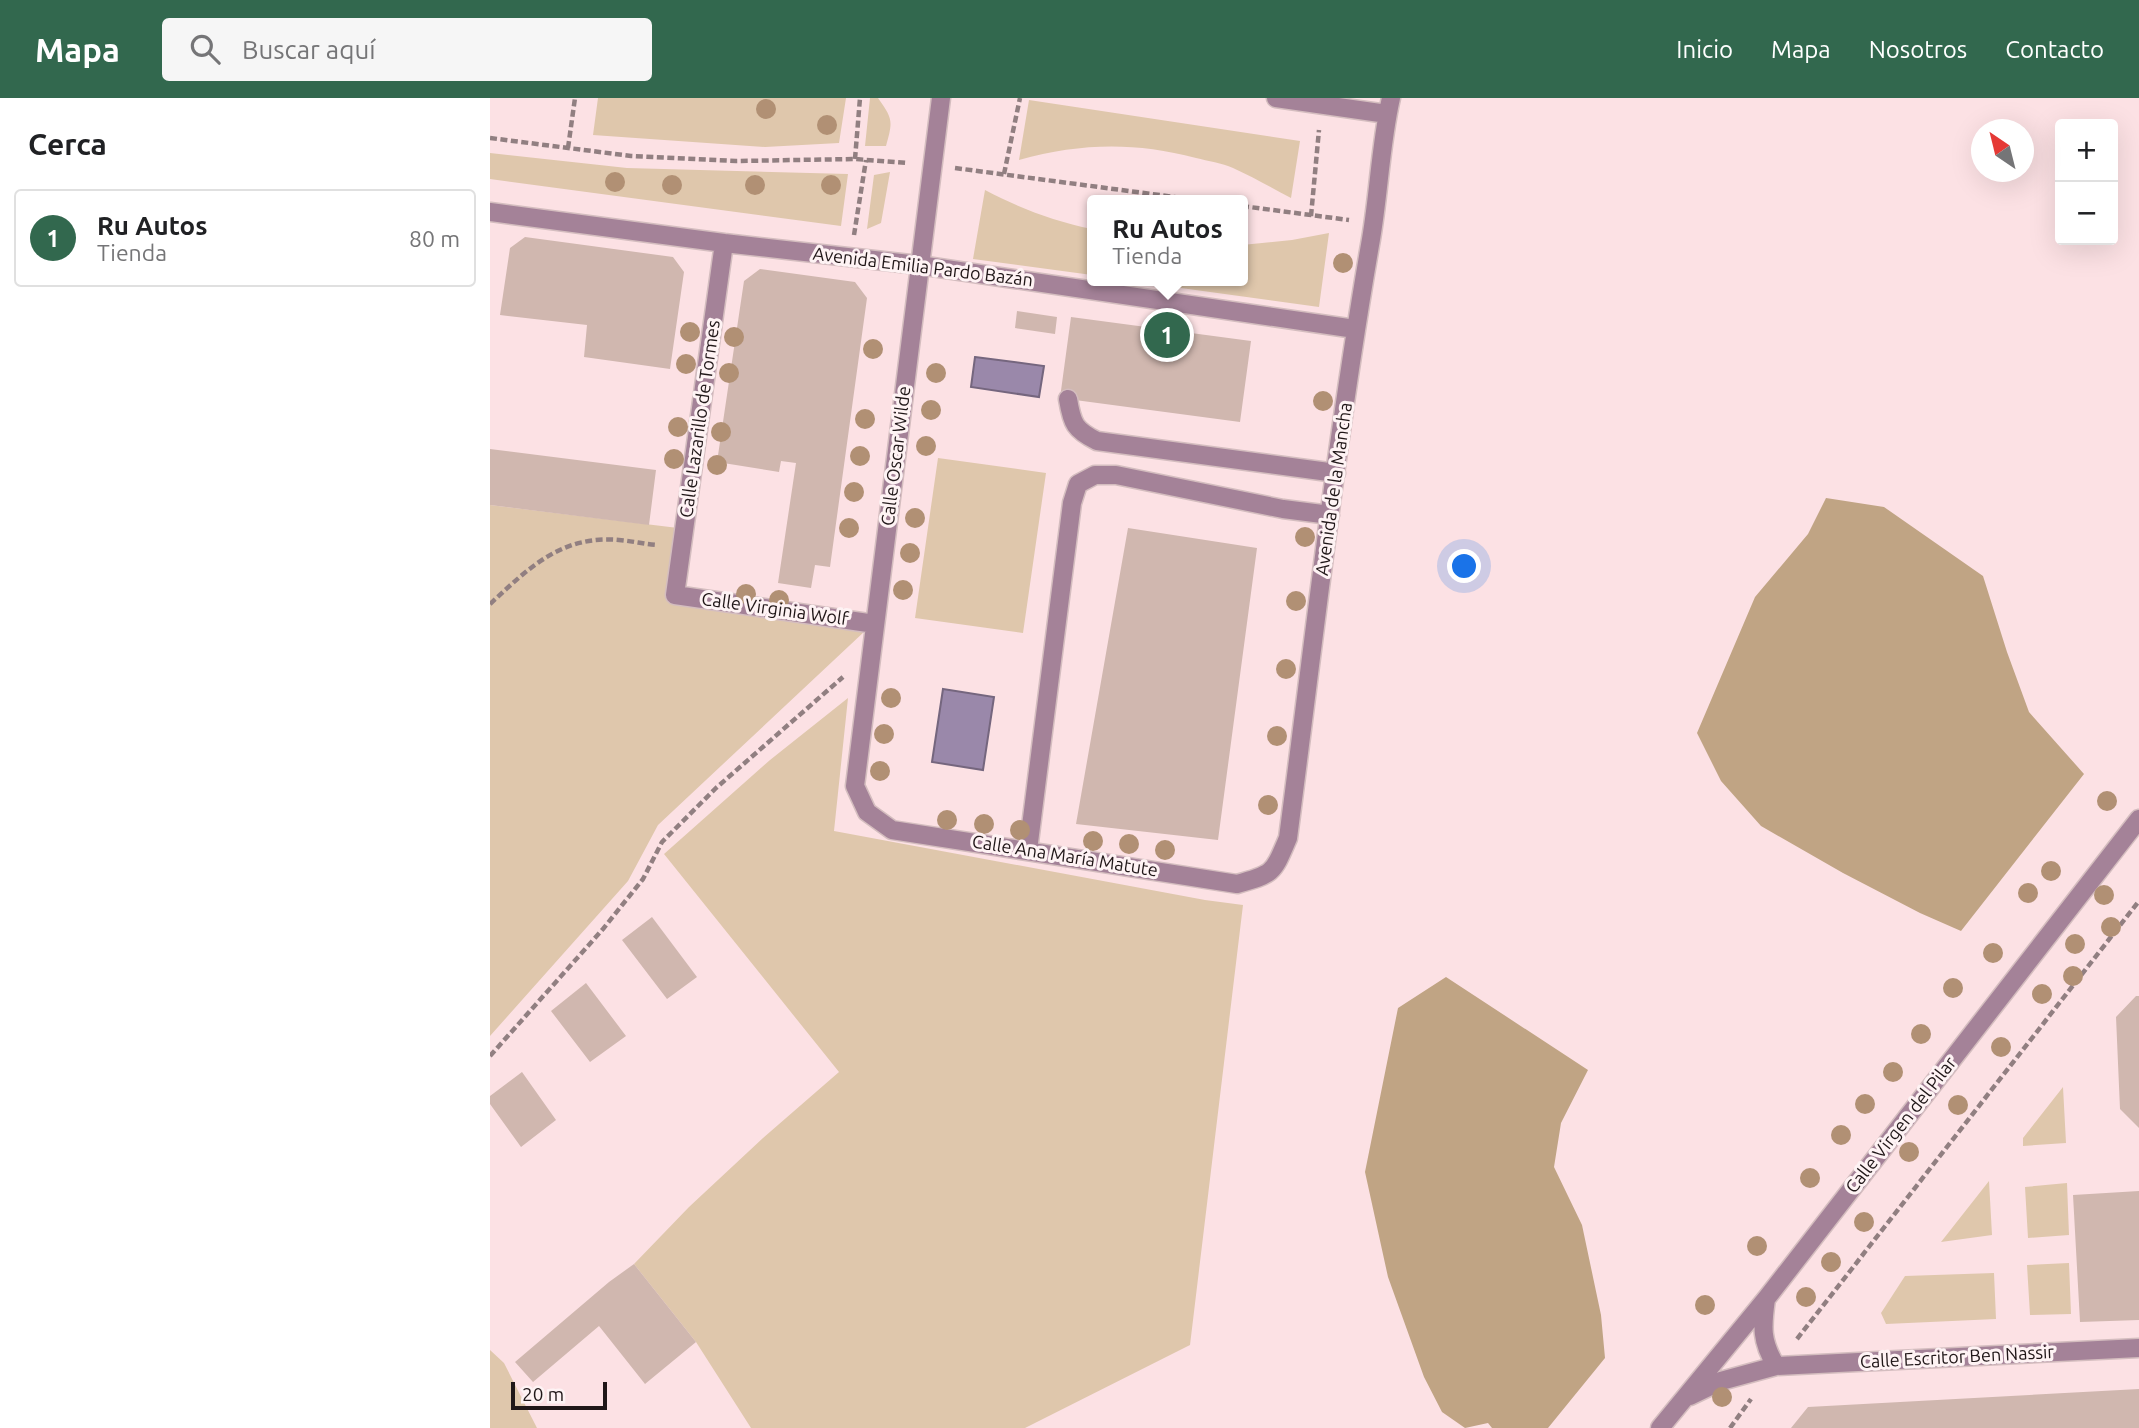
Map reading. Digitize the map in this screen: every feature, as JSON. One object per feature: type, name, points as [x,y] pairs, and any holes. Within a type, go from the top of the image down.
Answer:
[{"type":"street","name":"Calle Oscar Wilde","points":[[867,812],[855,786],[940,98]]},
{"type":"street","points":[[1276,98],[1322,104],[1389,106]]},
{"type":"street","name":"Avenida de la Mancha","points":[[1267,876],[1278,861],[1288,838],[1355,329],[1374,223],[1381,149],[1389,106]]},
{"type":"street","name":"Avenida Emilia Pardo Bazán","points":[[490,212],[919,265],[1355,329]]},
{"type":"street","name":"Calle Lazarillo de Tormes","points":[[675,594],[724,243]]},
{"type":"street","points":[[1069,400],[1071,418],[1081,433],[1097,441],[1336,473]]},
{"type":"street","points":[[1028,850],[1072,503],[1078,484],[1095,475],[1116,475],[1283,509],[1330,515]]},
{"type":"street","name":"Calle Virginia Wolf","points":[[675,594],[875,624]]},
{"type":"street","name":"Calle Ana María Matute","points":[[867,812],[892,830],[1237,884],[1267,876]]},
{"type":"street","name":"Calle Virgen del Pilar","points":[[1660,1428],[1766,1299],[2139,819]]},
{"type":"street","points":[[1766,1299],[1762,1323],[1765,1348],[1776,1366]]},
{"type":"street","name":"Calle Escritor Ben Nassir","points":[[1684,1399],[1721,1381],[1776,1366],[2139,1348]]},
{"type":"path","points":[[568,148],[575,98]]},
{"type":"path","points":[[855,159],[860,98]]},
{"type":"path","points":[[1004,174],[1020,98]]},
{"type":"path","points":[[1311,216],[1322,104]]},
{"type":"path","points":[[490,138],[631,156],[736,161],[855,159],[932,165],[1160,195]]},
{"type":"path","points":[[851,257],[866,160]]},
{"type":"path","points":[[1248,207],[1374,223]]},
{"type":"path","points":[[490,604],[544,557],[564,547],[589,541],[616,540],[682,549]]},
{"type":"path","points":[[490,1056],[619,909],[643,879],[662,842],[716,788],[872,651]]},
{"type":"path","points":[[1776,1366],[2139,901]]},
{"type":"shaded area","points":[[598,98],[846,98],[839,143],[765,147],[593,135]]},
{"type":"shaded area","points":[[870,98],[878,98],[889,116],[886,146],[865,146]]},
{"type":"shaded area","points":[[1029,100],[1300,141],[1291,198],[1229,166],[1151,149],[1086,148],[1019,160]]},
{"type":"shaded area","points":[[490,153],[627,168],[848,174],[841,226],[490,179]]},
{"type":"shaded area","points":[[890,172],[881,223],[867,229],[874,175]]},
{"type":"shaded area","points":[[985,190],[1037,213],[1087,228],[1087,274],[973,259]]},
{"type":"shaded area","points":[[1329,233],[1319,307],[1166,286],[1248,286],[1248,244]]},
{"type":"shaded area","points":[[975,357],[1044,366],[1039,397],[971,387]]},
{"type":"shaded area","points":[[938,458],[1046,473],[1023,633],[915,618]]},
{"type":"shaded area","points":[[1826,498],[1884,507],[1983,576],[2029,712],[2084,774],[1961,931],[1843,873],[1761,826],[1721,781],[1697,733],[1755,597],[1808,534]]},
{"type":"shaded area","points":[[490,505],[678,528],[669,600],[865,631],[658,825],[628,881],[490,1036]]},
{"type":"shaded area","points":[[943,689],[994,697],[983,770],[932,762]]},
{"type":"shaded area","points":[[848,698],[834,831],[1243,905],[1190,1345],[1025,1428],[751,1428],[696,1342],[634,1264],[689,1207],[839,1072],[664,854],[770,760]]},
{"type":"shaded area","points":[[1446,977],[1588,1070],[1561,1123],[1554,1167],[1582,1225],[1601,1315],[1605,1358],[1548,1428],[1492,1428],[1488,1423],[1465,1428],[1442,1412],[1424,1377],[1388,1277],[1365,1172],[1398,1008]]},
{"type":"shaded area","points":[[2063,1087],[2066,1143],[2023,1146],[2023,1138]]},
{"type":"shaded area","points":[[1989,1181],[1992,1235],[1941,1242]]},
{"type":"shaded area","points":[[2067,1183],[2069,1235],[2028,1238],[2025,1187]]},
{"type":"shaded area","points":[[2069,1263],[2071,1314],[2030,1315],[2027,1265]]},
{"type":"shaded area","points":[[1994,1273],[1996,1319],[1886,1324],[1881,1313],[1905,1276]]},
{"type":"shaded area","points":[[490,1350],[504,1363],[537,1428],[490,1428]]},
{"type":"building","points":[[525,237],[673,257],[684,272],[670,369],[584,357],[587,325],[500,315],[510,248]]},
{"type":"building","points":[[760,269],[855,282],[867,298],[830,567],[815,565],[811,588],[778,583],[796,463],[781,461],[779,472],[717,462],[744,281]]},
{"type":"building","points":[[1017,311],[1057,317],[1055,334],[1015,328]]},
{"type":"building","points":[[1071,317],[1251,341],[1240,422],[1060,398]]},
{"type":"building","points":[[490,449],[656,470],[649,525],[490,505]]},
{"type":"building","points":[[1128,528],[1257,548],[1218,840],[1076,824]]},
{"type":"building","points":[[652,917],[697,977],[667,999],[622,940]]},
{"type":"building","points":[[586,983],[626,1036],[590,1062],[551,1011]]},
{"type":"building","points":[[2139,996],[2139,1128],[2120,1109],[2116,1017]]},
{"type":"building","points":[[522,1072],[556,1120],[521,1147],[490,1104],[490,1096]]},
{"type":"building","points":[[2139,1191],[2139,1320],[2080,1322],[2073,1195]]},
{"type":"building","points":[[634,1264],[696,1342],[645,1384],[599,1326],[533,1382],[515,1362]]},
{"type":"building","points":[[2139,1389],[2139,1428],[1791,1428],[1808,1407]]},
{"type":"place","name":"Ru Autos","points":[[1167,335]]}]
